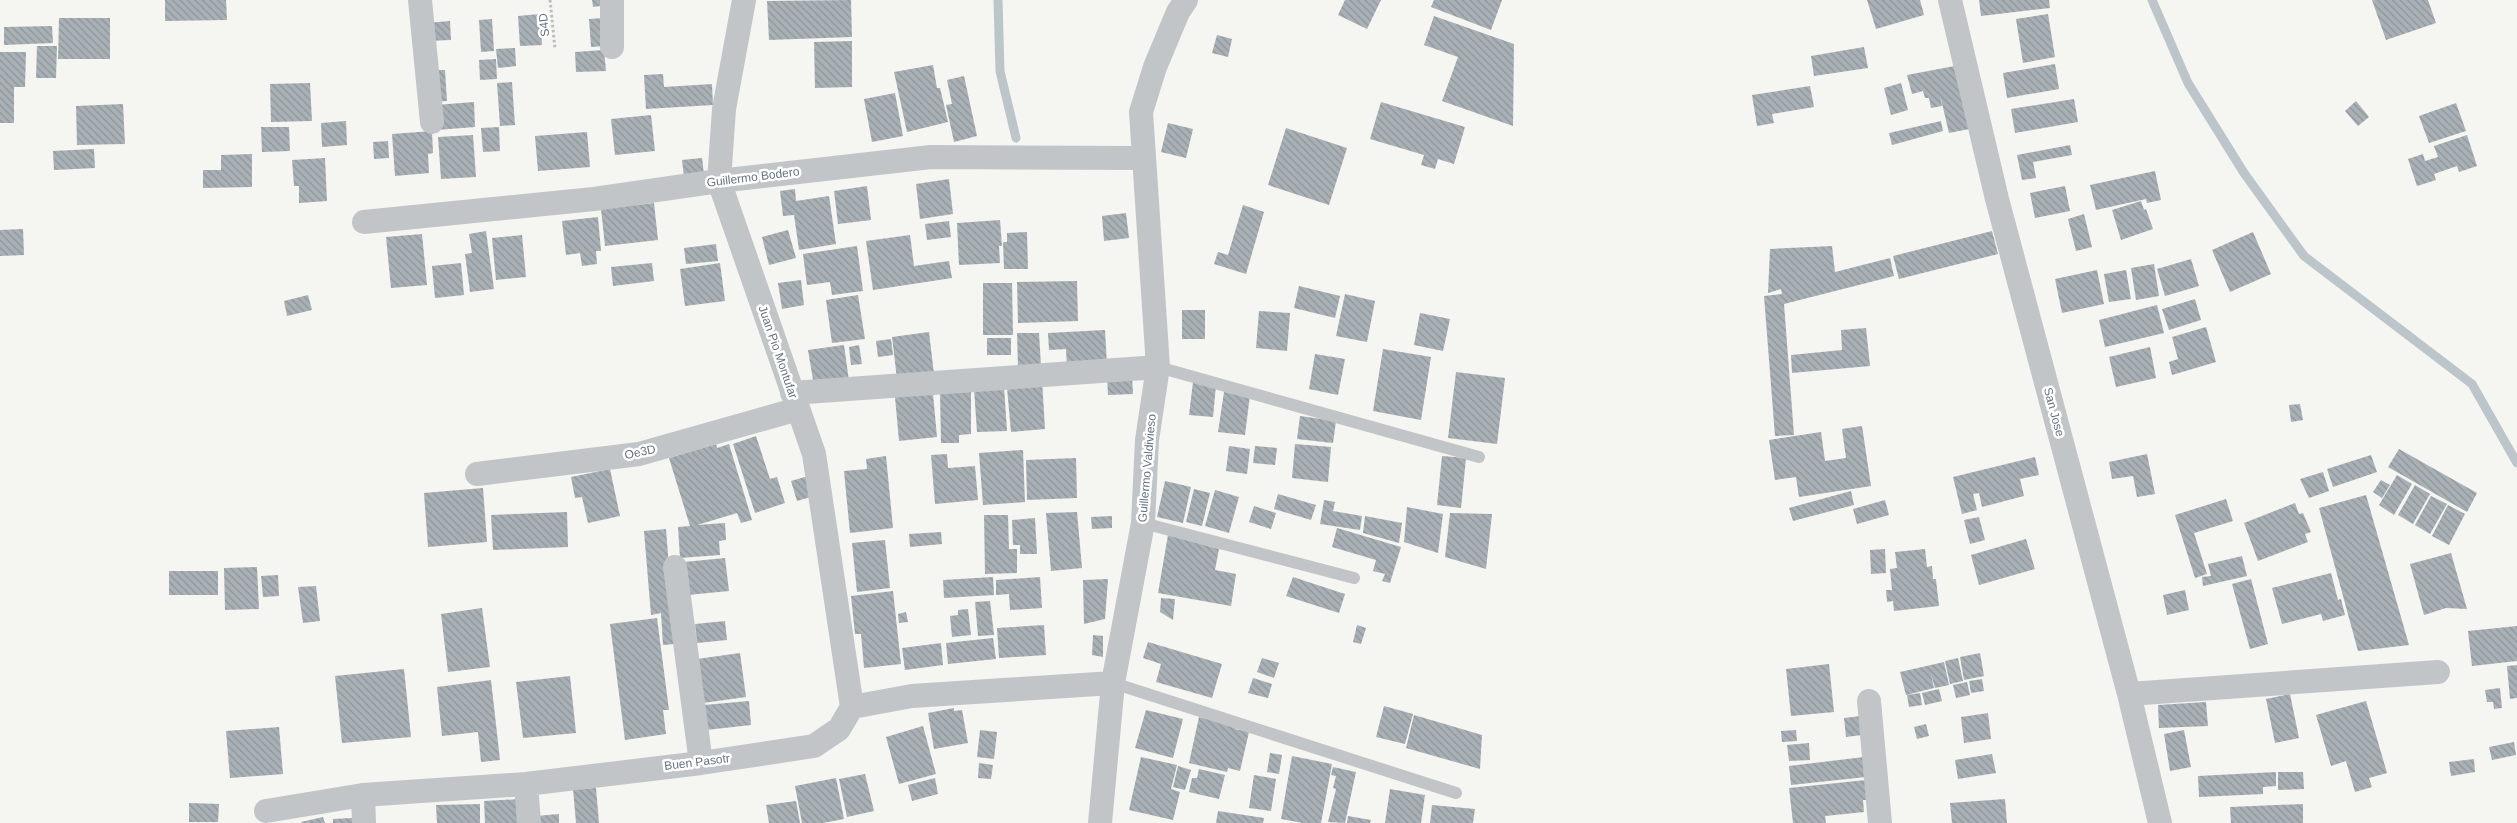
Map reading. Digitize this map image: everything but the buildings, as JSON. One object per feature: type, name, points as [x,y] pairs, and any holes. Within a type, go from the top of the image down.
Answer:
[{"type":"street","points":[[420,0],[432,122]]},
{"type":"street","points":[[612,0],[612,47]]},
{"type":"street","name":"Juan Pio Montufar","points":[[744,0],[724,109],[719,181],[814,454],[852,708]]},
{"type":"street","name":"Guillermo Valdivieso","points":[[1100,823],[1113,684],[1143,523],[1147,440],[1158,367],[1141,112],[1155,67],[1178,12],[1186,0]]},
{"type":"street","name":"San Jose","points":[[1950,0],[1997,199],[2129,694],[2160,823]]},
{"type":"street","name":"Guillermo Bodero","points":[[364,222],[594,199],[719,181],[931,157],[1143,158]]},
{"type":"street","name":"Oe3D","points":[[477,474],[639,454],[795,401],[1158,367]]},
{"type":"street","points":[[675,567],[701,763]]},
{"type":"street","points":[[2129,694],[2438,672]]},
{"type":"street","points":[[852,708],[912,696],[1113,684]]},
{"type":"street","points":[[1869,701],[1880,823]]},
{"type":"street","name":"Buen Pasotr","points":[[266,811],[362,795],[526,784],[701,763],[814,746],[839,729],[852,708]]},
{"type":"street","points":[[526,784],[530,823]]},
{"type":"street","points":[[362,795],[364,823]]},
{"type":"lane","points":[[1158,367],[1479,456]]},
{"type":"lane","points":[[1143,523],[1354,578]]},
{"type":"lane","points":[[1113,684],[1456,793]]},
{"type":"path","name":"S4D","points":[[550,0],[555,49]]},
{"type":"waterway","points":[[998,0],[1000,71],[1016,138]]},
{"type":"waterway","points":[[2152,0],[2188,83],[2244,173],[2304,256],[2472,384],[2517,463]]}]
